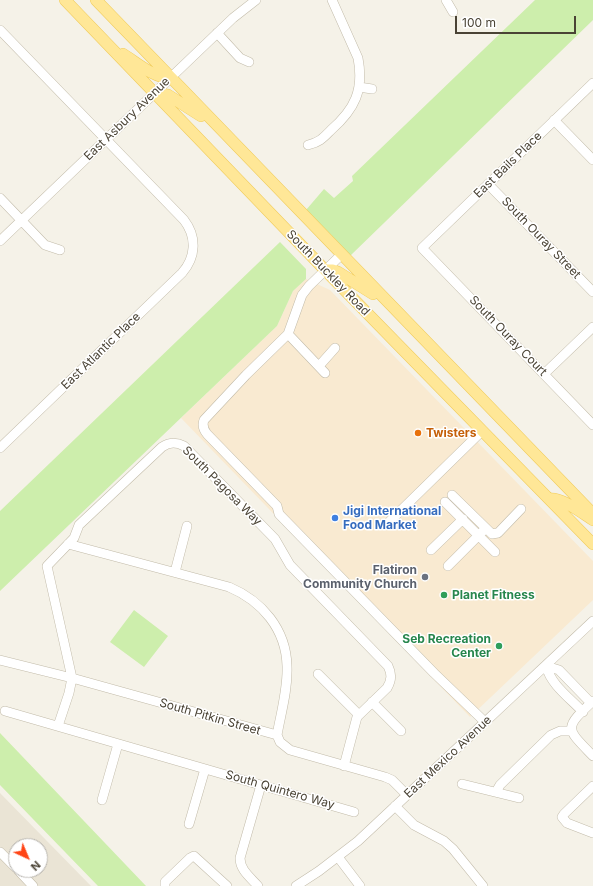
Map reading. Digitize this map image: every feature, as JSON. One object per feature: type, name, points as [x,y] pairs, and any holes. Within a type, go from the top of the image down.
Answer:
[{"type":"main road","name":"South Buckley Road","points":[[65,0],[325,270],[593,544]]},
{"type":"main road","name":"South Buckley Road","points":[[96,0],[593,514]]},
{"type":"main road","points":[[108,44],[157,75],[163,78],[171,78]]},
{"type":"main road","points":[[155,93],[168,95],[216,124]]},
{"type":"main road","points":[[325,270],[333,270],[338,272],[389,304]]},
{"type":"main road","points":[[549,499],[559,500],[593,520]]},
{"type":"main road","points":[[581,532],[593,540]]},
{"type":"street","name":"East Asbury Avenue","points":[[0,241],[237,14],[256,0]]},
{"type":"street","points":[[308,145],[317,143],[342,120],[354,103],[359,87],[360,68],[358,58],[332,0]]},
{"type":"street","points":[[446,0],[453,12]]},
{"type":"street","points":[[0,30],[106,140]]},
{"type":"street","points":[[217,33],[240,58],[249,62]]},
{"type":"street","name":"East Bails Place","points":[[422,248],[593,82]]},
{"type":"street","points":[[359,87],[372,90]]},
{"type":"street","points":[[554,120],[593,160]]},
{"type":"street","name":"East Atlantic Place","points":[[0,448],[182,273],[189,263],[194,248],[191,232],[187,225],[106,140]]},
{"type":"street","name":"South Ouray Street","points":[[488,184],[593,292]]},
{"type":"street","points":[[0,198],[45,245],[60,250]]},
{"type":"street","name":"South Ouray Court","points":[[422,248],[593,424]]},
{"type":"street","points":[[342,255],[325,270],[302,295],[288,334],[204,420],[202,424],[203,428],[206,434],[277,506],[279,514],[428,668],[485,722]]},
{"type":"street","points":[[544,374],[593,327]]},
{"type":"street","points":[[288,334],[322,370],[335,348]]},
{"type":"street","points":[[388,523],[482,431]]},
{"type":"street","name":"South Pagosa Way","points":[[58,726],[69,693],[72,678],[47,566],[74,538],[79,525],[162,447],[173,443],[184,446],[275,539],[290,565],[388,666],[391,672],[390,683],[387,688],[359,715],[344,766]]},
{"type":"street","points":[[495,552],[483,532],[449,498],[463,519],[483,532],[492,534],[498,533],[522,509]]},
{"type":"street","points":[[431,550],[463,519]]},
{"type":"street","points":[[175,572],[187,526]]},
{"type":"street","points":[[448,566],[483,532]]},
{"type":"street","points":[[68,544],[230,587],[240,591],[261,606],[277,628],[282,641],[287,665],[287,677],[277,736]]},
{"type":"street","name":"East Mexico Avenue","points":[[296,886],[338,857],[358,841],[593,621]]},
{"type":"street","name":"South Pitkin Street","points":[[0,660],[72,678],[277,736],[280,742],[290,750],[392,780],[407,795]]},
{"type":"street","points":[[583,712],[553,682],[547,673],[546,666],[559,670],[592,702],[583,712],[574,721],[571,731],[593,756]]},
{"type":"street","points":[[318,674],[359,715]]},
{"type":"street","points":[[372,702],[401,731]]},
{"type":"street","name":"South Quintero Way","points":[[5,711],[354,812]]},
{"type":"street","points":[[496,792],[500,785],[550,735],[560,731],[571,731]]},
{"type":"street","points":[[102,800],[118,744]]},
{"type":"street","points":[[189,824],[205,769]]},
{"type":"street","points":[[462,784],[519,798]]},
{"type":"street","points":[[258,886],[242,869],[240,858],[260,785]]},
{"type":"street","points":[[593,786],[562,817],[566,823],[593,832]]},
{"type":"street","points":[[396,806],[414,825],[444,841],[453,849],[483,886]]},
{"type":"street","points":[[0,852],[8,860]]},
{"type":"street","points":[[165,886],[165,882],[194,856],[227,886]]},
{"type":"street","points":[[338,857],[360,886]]},
{"type":"street","points":[[25,878],[33,886]]},
{"type":"shaded area","points":[[306,279],[330,290],[593,561],[593,600],[470,717],[181,418],[277,326],[293,291]]},
{"type":"shaded area","points":[[0,793],[44,838],[8,838],[8,878],[48,878],[48,842],[91,886],[0,886]]},
{"type":"green space","points":[[535,0],[593,0],[593,20],[350,256],[306,210],[324,189],[334,198],[353,181],[352,176]]},
{"type":"green space","points":[[280,242],[306,269],[306,279],[293,291],[277,326],[0,591],[0,511]]},
{"type":"green space","points":[[134,610],[168,636],[144,667],[110,642]]},
{"type":"green space","points":[[0,733],[146,886],[98,886],[0,785]]},
{"type":"place","name":"Twisters","points":[[418,433]]},
{"type":"place","name":"Jigi International Food Market","points":[[335,518]]},
{"type":"place","name":"Flatiron Community Church","points":[[425,577]]},
{"type":"place","name":"Planet Fitness","points":[[444,595]]},
{"type":"place","name":"Seb Recreation Center","points":[[499,646]]}]
